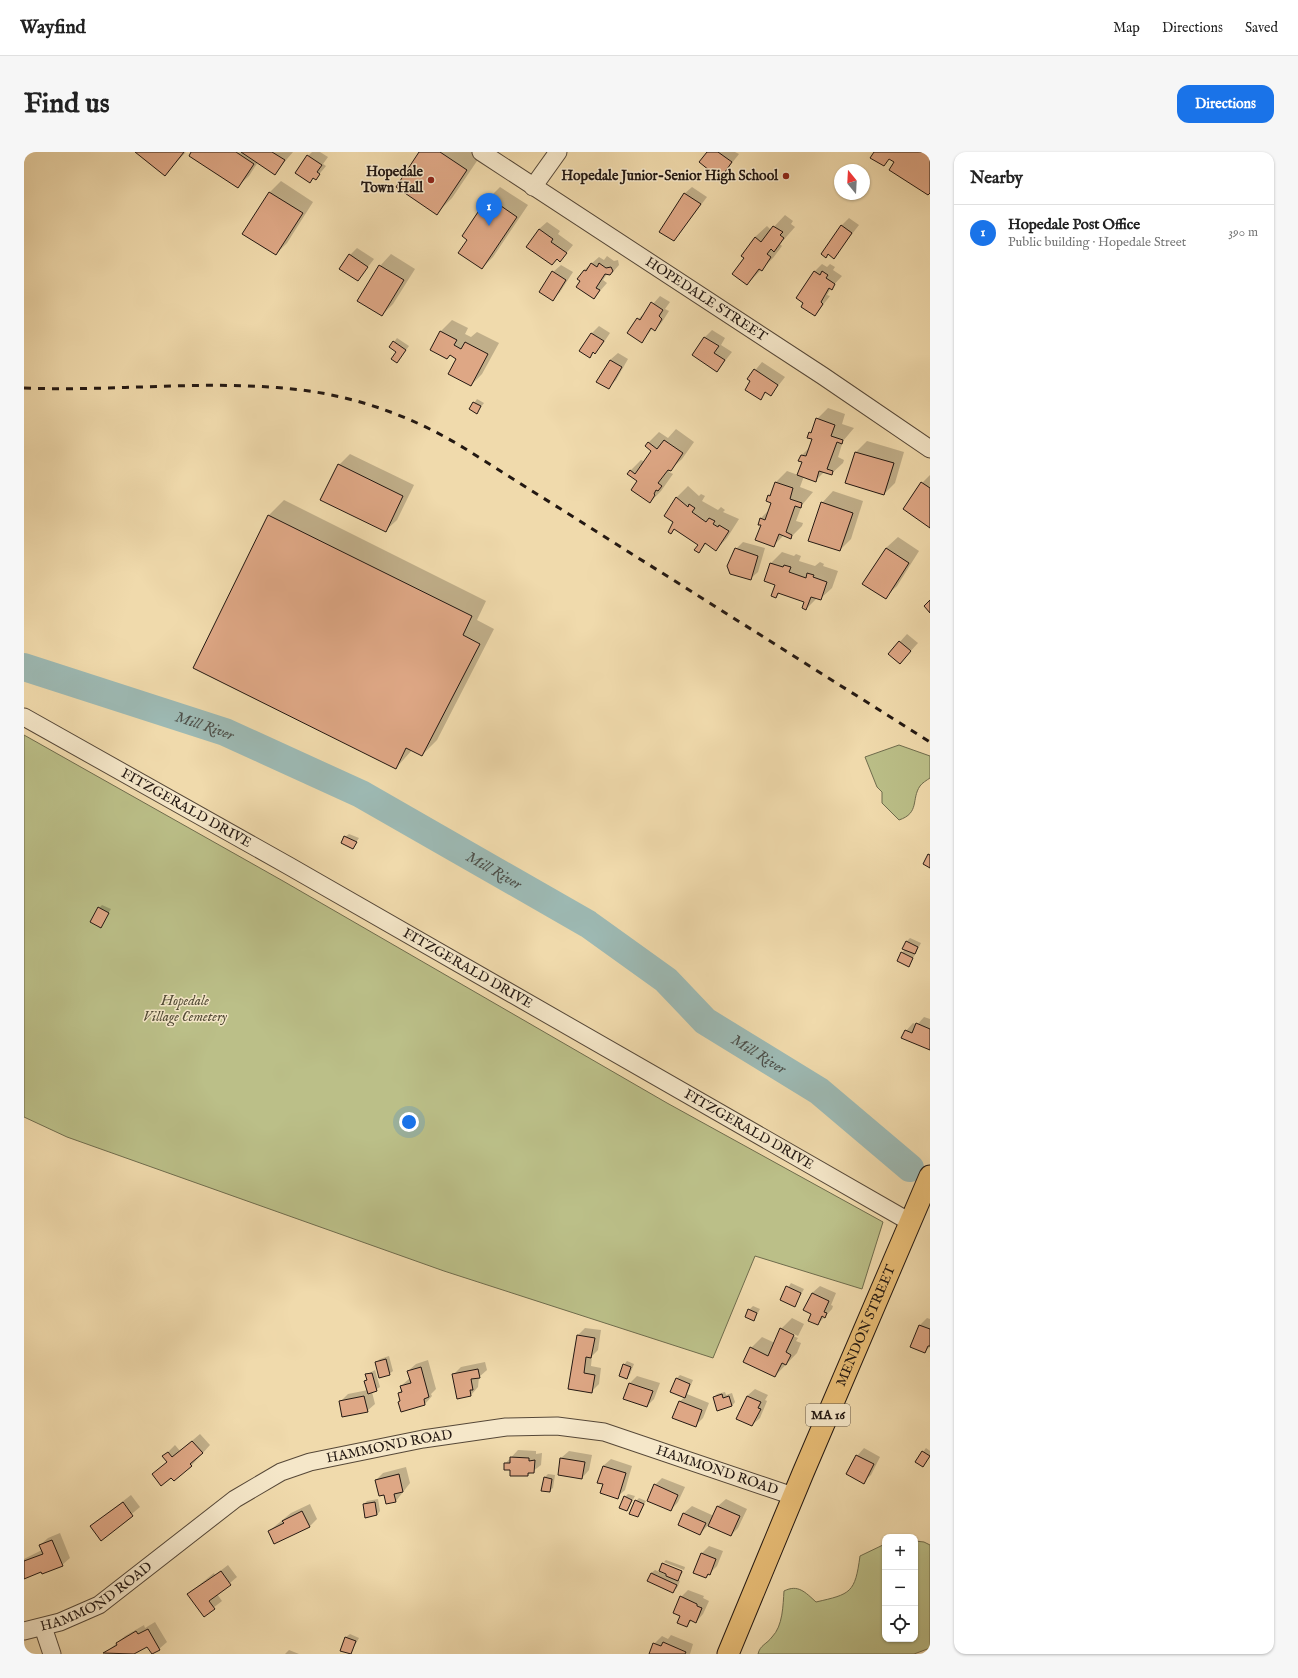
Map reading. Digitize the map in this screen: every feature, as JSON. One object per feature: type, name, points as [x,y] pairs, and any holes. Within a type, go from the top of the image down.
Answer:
[{"type":"main road","name":"MENDON STREET","points":[[728,1654],[793,1496],[930,1176]]},
{"type":"street","name":"HOPEDALE STREET","points":[[481,152],[816,371],[930,449]]},
{"type":"street","points":[[533,187],[558,152]]},
{"type":"street","name":"FITZGERALD DRIVE","points":[[24,717],[282,862],[910,1222]]},
{"type":"street","name":"HAMMOND ROAD","points":[[24,1630],[60,1622],[99,1605],[235,1499],[281,1472],[310,1462],[423,1439],[506,1427],[557,1426],[604,1432],[793,1496]]},
{"type":"street","points":[[43,1627],[52,1654]]},
{"type":"green space","name":"Hopedale Village Cemetery","points":[[24,735],[283,881],[667,1103],[883,1222],[862,1289],[755,1256],[713,1358],[444,1271],[67,1137],[24,1117]]},
{"type":"green space","points":[[899,745],[930,756],[930,778],[920,786],[917,791],[914,805],[910,814],[899,820],[882,803],[882,792],[877,787],[865,757]]},
{"type":"green space","points":[[918,1541],[930,1545],[930,1648],[914,1654],[758,1654],[760,1649],[776,1632],[782,1615],[784,1591],[793,1588],[801,1590],[816,1602],[844,1594],[853,1585],[856,1578],[860,1556],[882,1545],[882,1642],[918,1642]]},
{"type":"building","points":[[135,152],[184,152],[165,176]]},
{"type":"building","points":[[191,152],[236,152],[254,164],[238,188],[189,156]]},
{"type":"building","points":[[241,152],[272,152],[285,160],[275,175]]},
{"type":"building","points":[[419,152],[440,152],[467,170],[437,215],[396,187]]},
{"type":"building","points":[[707,152],[718,152],[732,162],[720,179],[699,162]]},
{"type":"building","points":[[874,152],[930,152],[930,193],[928,195],[889,170],[894,162],[889,159],[884,166],[870,158]]},
{"type":"building","points":[[307,155],[322,165],[317,172],[320,174],[316,180],[313,178],[310,183],[295,173]]},
{"type":"building","points":[[269,192],[303,213],[276,255],[242,234]]},
{"type":"building","points":[[684,193],[701,204],[674,241],[659,232]]},
{"type":"building","points":[[488,197],[517,217],[482,269],[458,253],[467,240],[462,236]]},
{"type":"building","points":[[841,225],[852,233],[834,259],[828,254],[826,258],[821,254]]},
{"type":"building","points":[[773,226],[783,232],[780,235],[784,238],[774,252],[771,249],[767,254],[771,257],[762,271],[759,269],[747,285],[732,274],[744,258],[741,256],[755,237],[761,242]]},
{"type":"building","points":[[539,229],[553,239],[551,242],[567,253],[560,262],[557,259],[552,265],[526,247]]},
{"type":"building","points":[[349,254],[368,267],[358,281],[339,269]]},
{"type":"building","points":[[591,263],[597,267],[599,263],[606,268],[611,267],[613,271],[610,275],[605,274],[596,288],[600,290],[594,299],[576,287],[580,281],[577,279],[584,270],[586,271]]},
{"type":"building","points":[[379,265],[404,280],[382,316],[357,301]]},
{"type":"building","points":[[552,271],[566,280],[553,301],[539,292]]},
{"type":"building","points":[[814,271],[820,275],[822,271],[828,275],[826,278],[835,284],[832,290],[829,288],[821,302],[823,304],[815,316],[801,307],[803,303],[796,298]]},
{"type":"building","points":[[651,302],[663,310],[659,316],[662,319],[655,331],[651,328],[642,343],[627,333],[637,318],[640,320]]},
{"type":"building","points":[[440,331],[457,340],[454,345],[461,349],[465,342],[488,354],[471,386],[448,374],[456,359],[450,355],[447,359],[430,350]]},
{"type":"building","points":[[591,333],[604,341],[595,354],[593,352],[590,358],[579,351]]},
{"type":"building","points":[[704,337],[719,346],[714,353],[725,360],[717,372],[692,355]]},
{"type":"building","points":[[393,341],[406,350],[397,363],[391,359],[396,352],[389,347]]},
{"type":"building","points":[[610,360],[622,367],[609,389],[596,382]]},
{"type":"building","points":[[754,369],[778,385],[771,396],[765,392],[761,400],[745,390],[750,381],[747,379]]},
{"type":"building","points":[[473,402],[481,406],[477,414],[469,409]]},
{"type":"building","points":[[816,418],[835,425],[831,436],[843,440],[842,444],[837,442],[827,469],[833,471],[832,475],[819,471],[816,482],[797,475],[802,462],[798,461],[801,455],[806,456],[812,439],[807,438],[809,432],[811,433]]},
{"type":"building","points":[[664,440],[683,453],[671,471],[668,470],[658,483],[662,486],[658,491],[656,490],[650,503],[631,490],[637,481],[627,474],[630,470],[635,474],[651,451],[645,446],[648,442],[657,449]]},
{"type":"building","points":[[855,452],[894,463],[884,495],[845,483]]},
{"type":"building","points":[[338,464],[403,496],[386,532],[320,500]]},
{"type":"building","points":[[775,482],[793,488],[790,499],[802,503],[801,508],[795,506],[786,532],[792,535],[791,539],[779,534],[774,547],[755,540],[761,525],[758,525],[760,518],[765,520],[771,503],[766,501],[768,495],[770,496]]},
{"type":"building","points":[[921,482],[930,488],[930,528],[903,509]]},
{"type":"building","points":[[676,497],[688,507],[689,504],[695,508],[692,512],[706,522],[709,518],[715,521],[713,524],[718,527],[719,525],[729,531],[716,551],[705,543],[699,553],[694,550],[698,545],[674,529],[671,534],[668,532],[673,522],[664,516]]},
{"type":"building","points":[[821,502],[853,513],[840,551],[808,541]]},
{"type":"building","points":[[268,515],[472,616],[463,635],[480,644],[422,756],[406,748],[396,769],[193,668]]},
{"type":"building","points":[[735,548],[758,556],[751,580],[730,574],[727,566]]},
{"type":"building","points":[[886,548],[909,563],[886,599],[862,584]]},
{"type":"building","points":[[770,563],[783,567],[784,565],[791,567],[789,572],[806,578],[807,573],[827,582],[821,600],[811,597],[806,610],[802,608],[804,602],[778,593],[776,598],[771,596],[775,585],[764,581]]},
{"type":"building","points":[[930,600],[930,613],[924,606]]},
{"type":"building","points":[[899,641],[911,651],[900,664],[888,654]]},
{"type":"building","points":[[344,836],[357,842],[353,849],[341,843]]},
{"type":"building","points":[[928,854],[930,855],[930,868],[923,864]]},
{"type":"building","points":[[98,907],[109,913],[101,928],[90,922]]},
{"type":"building","points":[[906,941],[918,947],[915,954],[902,949]]},
{"type":"building","points":[[901,952],[913,958],[909,967],[897,961]]},
{"type":"building","points":[[916,1023],[930,1029],[930,1050],[901,1038],[905,1030],[912,1033]]},
{"type":"building","points":[[786,1286],[801,1293],[795,1307],[780,1300]]},
{"type":"building","points":[[812,1293],[829,1301],[824,1312],[827,1313],[825,1318],[822,1316],[818,1325],[808,1321],[811,1314],[803,1310]]},
{"type":"building","points":[[748,1309],[757,1313],[754,1321],[745,1317]]},
{"type":"building","points":[[919,1325],[930,1329],[930,1346],[928,1346],[925,1353],[910,1347]]},
{"type":"building","points":[[780,1328],[794,1335],[786,1352],[791,1355],[786,1365],[782,1363],[775,1377],[743,1362],[750,1347],[768,1356]]},
{"type":"building","points":[[577,1335],[595,1338],[591,1358],[586,1357],[584,1373],[595,1375],[592,1393],[568,1389]]},
{"type":"building","points":[[386,1359],[390,1375],[379,1378],[375,1362]]},
{"type":"building","points":[[623,1364],[631,1367],[627,1379],[619,1376]]},
{"type":"building","points":[[421,1367],[429,1397],[424,1399],[425,1405],[401,1412],[398,1402],[400,1401],[398,1393],[402,1392],[400,1386],[411,1383],[407,1371]]},
{"type":"building","points":[[478,1369],[480,1378],[471,1379],[473,1390],[470,1390],[471,1396],[457,1399],[452,1374]]},
{"type":"building","points":[[372,1373],[377,1391],[368,1394],[364,1381],[367,1380],[365,1374]]},
{"type":"building","points":[[676,1378],[690,1384],[685,1398],[670,1392]]},
{"type":"building","points":[[629,1383],[653,1391],[647,1407],[623,1399]]},
{"type":"building","points":[[722,1394],[723,1398],[729,1396],[732,1406],[717,1411],[713,1397]]},
{"type":"building","points":[[364,1396],[368,1412],[342,1417],[339,1401]]},
{"type":"building","points":[[747,1396],[761,1402],[758,1408],[761,1409],[752,1426],[736,1419]]},
{"type":"building","points":[[679,1401],[702,1410],[696,1427],[672,1418]]},
{"type":"building","points":[[192,1441],[203,1453],[190,1464],[192,1466],[174,1481],[171,1478],[161,1486],[152,1474],[167,1462],[162,1456],[168,1452],[172,1457]]},
{"type":"building","points":[[922,1451],[930,1456],[923,1467],[915,1462]]},
{"type":"building","points":[[856,1455],[874,1464],[864,1484],[846,1474]]},
{"type":"building","points":[[510,1457],[529,1458],[529,1461],[535,1460],[534,1473],[528,1473],[528,1476],[510,1476],[510,1470],[504,1470],[504,1463],[510,1463]]},
{"type":"building","points":[[560,1458],[585,1462],[582,1479],[558,1475]]},
{"type":"building","points":[[603,1466],[626,1473],[618,1499],[600,1493],[603,1484],[597,1483]]},
{"type":"building","points":[[399,1474],[403,1492],[394,1494],[396,1502],[386,1504],[384,1495],[379,1496],[375,1480]]},
{"type":"building","points":[[544,1477],[552,1479],[550,1492],[541,1491]]},
{"type":"building","points":[[654,1484],[678,1495],[671,1511],[647,1501]]},
{"type":"building","points":[[624,1496],[632,1500],[627,1511],[619,1508]]},
{"type":"building","points":[[635,1500],[644,1504],[638,1517],[629,1514]]},
{"type":"building","points":[[123,1502],[133,1516],[101,1541],[90,1526]]},
{"type":"building","points":[[375,1502],[377,1515],[365,1518],[363,1504]]},
{"type":"building","points":[[717,1506],[740,1516],[731,1536],[708,1526]]},
{"type":"building","points":[[302,1511],[310,1527],[274,1544],[268,1531],[284,1523],[282,1521]]},
{"type":"building","points":[[683,1513],[706,1523],[700,1535],[678,1525]]},
{"type":"building","points":[[52,1540],[63,1566],[42,1574],[41,1572],[24,1579],[24,1561],[43,1554],[39,1545]]},
{"type":"building","points":[[701,1553],[716,1559],[710,1575],[708,1574],[706,1578],[693,1573]]},
{"type":"building","points":[[662,1563],[682,1571],[678,1581],[659,1571]]},
{"type":"building","points":[[221,1571],[231,1585],[209,1601],[215,1609],[204,1617],[187,1594]]},
{"type":"building","points":[[651,1573],[677,1585],[673,1593],[647,1581]]},
{"type":"building","points":[[680,1596],[702,1608],[696,1623],[690,1620],[687,1627],[677,1623],[680,1616],[673,1613]]},
{"type":"building","points":[[148,1629],[160,1650],[152,1654],[147,1647],[134,1654],[103,1653],[136,1631],[138,1634]]},
{"type":"building","points":[[345,1637],[356,1641],[351,1654],[340,1651]]},
{"type":"building","points":[[663,1642],[686,1652],[685,1654],[649,1654],[653,1643],[661,1646]]},
{"type":"waterway","name":"Mill River","points":[[24,667],[225,732],[361,794],[588,924],[666,980],[705,1021],[819,1091],[910,1168]]},
{"type":"railway","points":[[24,388],[60,389],[203,385],[274,387],[309,391],[350,399],[409,419],[464,448],[930,742]]},
{"type":"place","name":"Hopedale Junior-Senior High School","points":[[786,176]]},
{"type":"place","name":"Hopedale Town Hall","points":[[431,180]]},
{"type":"place","name":"Hopedale Post Office","points":[[489,226]]}]
